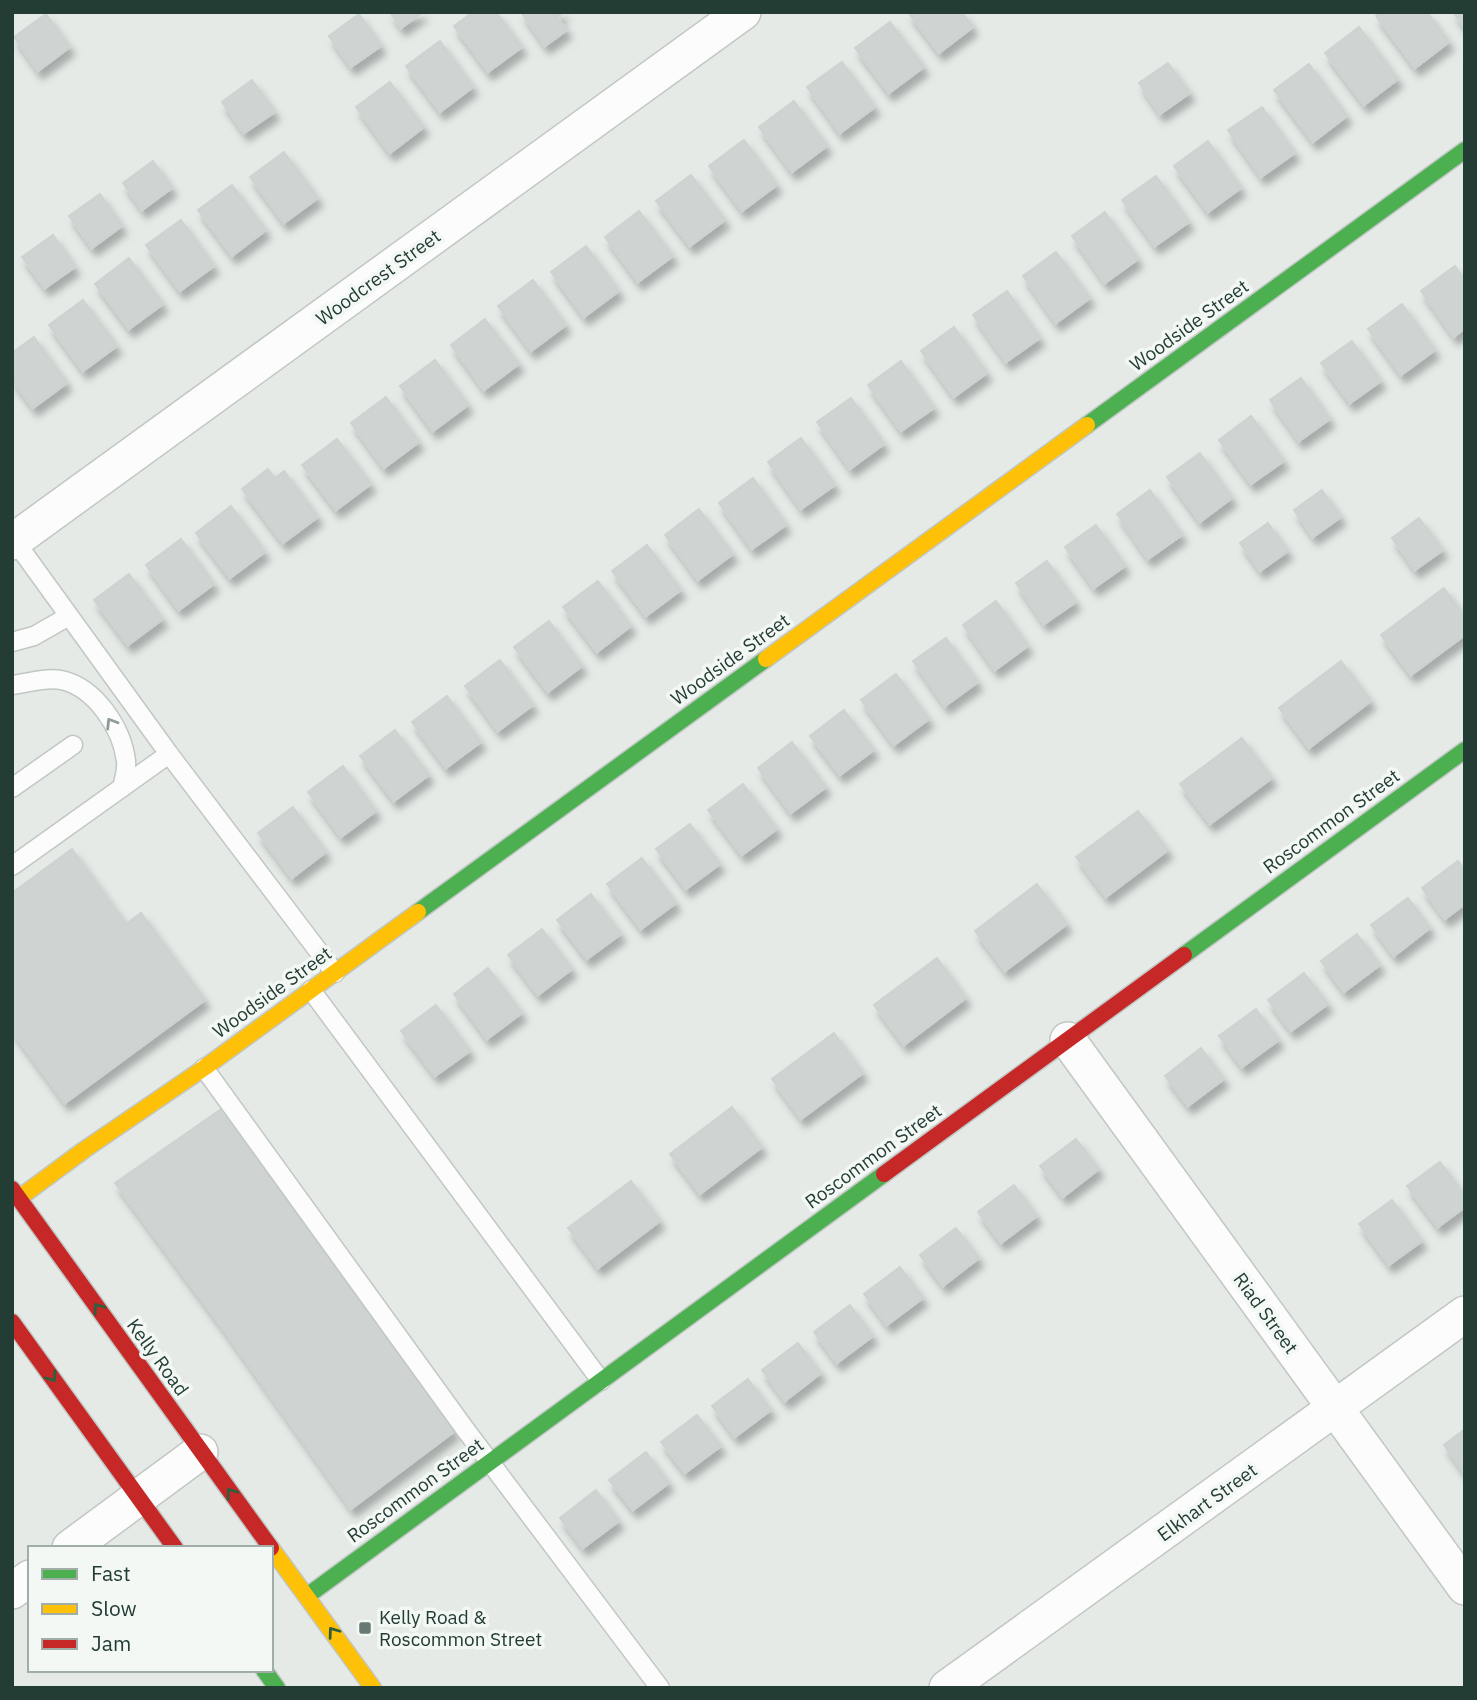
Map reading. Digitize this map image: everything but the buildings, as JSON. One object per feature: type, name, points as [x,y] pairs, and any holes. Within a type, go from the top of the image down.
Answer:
[{"type":"street","name":"Woodcrest Street","points":[[13,540],[743,12]]},
{"type":"street","name":"Woodside Street","points":[[16,1194],[204,1068],[1465,150]]},
{"type":"street","name":"Roscommon Street","points":[[307,1596],[1465,750]]},
{"type":"street","name":"Riad Street","points":[[1068,1040],[1465,1587]]},
{"type":"street","name":"Kelly Road","points":[[16,1194],[270,1546]]},
{"type":"street","name":"Elkhart Street","points":[[947,1688],[1465,1314]]},
{"type":"street","points":[[12,1322],[174,1546]]},
{"type":"street","points":[[73,1546],[200,1452]]},
{"type":"street","name":"Kelly Road","points":[[273,1551],[373,1688]]},
{"type":"street","points":[[12,1591],[28,1579]]},
{"type":"street","points":[[265,1672],[276,1688]]},
{"type":"lane","points":[[13,540],[169,754],[335,973]]},
{"type":"lane","points":[[12,642],[34,636],[69,616]]},
{"type":"lane","points":[[12,685],[60,680],[87,692],[114,727],[122,744],[127,764],[122,788]]},
{"type":"lane","points":[[12,788],[73,745]]},
{"type":"lane","points":[[12,866],[169,754]]},
{"type":"lane","points":[[312,990],[601,1381]]},
{"type":"lane","points":[[204,1068],[489,1462],[660,1688]]},
{"type":"traffic: fast","points":[[1087,425],[1465,150]]},
{"type":"traffic: fast","points":[[418,912],[766,659]]},
{"type":"traffic: fast","points":[[1184,955],[1465,750]]},
{"type":"traffic: fast","points":[[307,1596],[884,1174]]},
{"type":"traffic: fast","points":[[265,1672],[277,1688]]},
{"type":"traffic: slow","points":[[766,659],[1087,425]]},
{"type":"traffic: slow","points":[[19,1198],[204,1068],[418,912]]},
{"type":"traffic: slow","points":[[273,1551],[373,1688]]},
{"type":"traffic: jam","points":[[884,1174],[1184,955]]},
{"type":"traffic: jam","points":[[12,1189],[270,1546]]},
{"type":"traffic: jam","points":[[12,1322],[174,1546]]},
{"type":"place","name":"Kelly Road & Roscommon Street","points":[[365,1628]]}]
